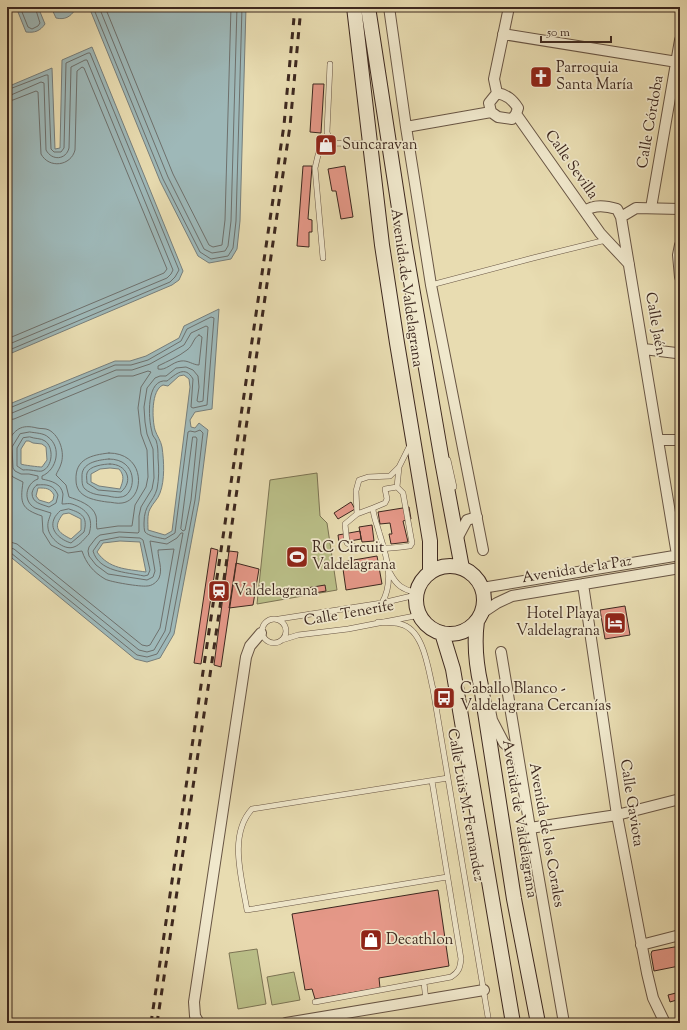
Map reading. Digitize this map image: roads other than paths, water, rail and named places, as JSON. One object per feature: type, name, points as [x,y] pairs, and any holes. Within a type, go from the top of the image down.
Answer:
[{"type":"main road","name":"Avenida de Valdelagrana","points":[[354,7],[382,245],[430,541],[430,572]]},
{"type":"main road","name":"Avenida de Valdelagrana","points":[[368,7],[405,247],[435,422],[458,537],[462,568]]},
{"type":"main road","points":[[451,566],[462,568],[470,572],[476,578],[482,588],[484,604],[480,617],[471,627],[462,632],[452,634],[442,633],[425,623],[416,605],[417,594],[422,580],[430,572],[440,567],[451,566]]},
{"type":"main road","name":"Avenida de Valdelagrana","points":[[480,617],[475,637],[476,664],[481,686],[514,899],[538,1023]]},
{"type":"main road","points":[[442,633],[453,674],[456,707],[513,1023]]},
{"type":"street","points":[[389,7],[431,285],[483,550]]},
{"type":"street","points":[[509,7],[494,79],[497,93],[489,103],[491,112],[498,117],[512,119],[516,114]]},
{"type":"street","points":[[503,34],[677,62]]},
{"type":"street","name":"Calle Córdoba","points":[[651,208],[680,40]]},
{"type":"street","name":"Calle Sevilla","points":[[497,93],[506,94],[513,100],[518,108],[516,114],[603,237]]},
{"type":"street","points":[[406,127],[491,112]]},
{"type":"street","points":[[585,211],[599,206],[612,208],[617,210],[622,217],[636,208],[680,209]]},
{"type":"street","name":"Calle Jaén","points":[[622,217],[658,440],[679,555]]},
{"type":"street","points":[[603,237],[629,264]]},
{"type":"street","points":[[680,245],[678,255],[680,277]]},
{"type":"street","points":[[644,349],[676,353],[680,351]]},
{"type":"street","points":[[658,440],[680,440]]},
{"type":"street","points":[[458,537],[467,520],[477,517]]},
{"type":"street","name":"Avenida de la Paz","points":[[482,588],[679,555]]},
{"type":"street","name":"Avenida de la Paz","points":[[480,617],[497,603],[512,596],[680,568]]},
{"type":"street","name":"Calle Gaviota","points":[[583,584],[617,815],[641,945],[653,998],[665,1023]]},
{"type":"street","points":[[199,1023],[195,1016],[194,1002],[246,657],[250,646],[261,633]]},
{"type":"street","name":"Avenida de los Corales","points":[[501,652],[564,1023]]},
{"type":"street","points":[[481,686],[488,700],[492,720],[504,743],[518,755]]},
{"type":"street","points":[[530,828],[617,815],[680,799]]},
{"type":"street","points":[[641,945],[680,935]]},
{"type":"street","points":[[286,1023],[484,990]]},
{"type":"lane","points":[[330,64],[327,132],[330,143]]},
{"type":"lane","points":[[323,258],[316,168],[319,150],[330,143],[370,144]]},
{"type":"lane","points":[[431,285],[533,258],[603,237]]},
{"type":"lane","points":[[435,422],[452,472],[455,497],[453,516]]},
{"type":"lane","points":[[357,514],[356,491],[358,480],[368,477],[390,476],[398,467],[413,440]]},
{"type":"lane","points":[[397,487],[385,489],[387,499],[385,503],[357,514],[345,524],[347,543],[356,548],[391,549],[410,546],[412,542],[403,493],[397,487],[398,467]]},
{"type":"lane","points":[[373,508],[373,514],[384,548],[389,572],[388,590],[382,603]]},
{"type":"lane","points":[[389,572],[394,581],[403,589],[417,594]]},
{"type":"lane","name":"Calle Tenerife","points":[[279,619],[382,603],[417,594]]},
{"type":"lane","name":"Calle Tenerife","points":[[282,640],[298,635],[348,629],[420,615]]},
{"type":"lane","points":[[276,618],[279,619],[285,625],[286,633],[282,640],[277,643],[271,643],[267,641],[261,633],[262,625],[268,620],[276,618]]},
{"type":"lane","name":"Calle Luis M. Fernandez","points":[[378,622],[400,624],[410,628],[419,639],[424,652],[433,689],[489,1023]]},
{"type":"lane","points":[[450,688],[453,674]]},
{"type":"lane","points":[[447,877],[247,910],[238,851],[241,827],[245,817],[252,809],[448,778]]},
{"type":"lane","points":[[315,1002],[424,983],[451,977],[457,974],[460,968],[461,959],[432,781]]},
{"type":"lane","points":[[424,983],[426,1000]]},
{"type":"water","points":[[16,7],[38,7],[45,24],[37,31],[26,32]]},
{"type":"water","points":[[51,7],[74,7],[75,10],[67,17],[59,19],[56,18]]},
{"type":"water","points":[[89,7],[246,7],[240,221],[237,249],[231,259],[209,263],[198,256],[160,181]]},
{"type":"water","points":[[92,47],[183,271],[179,280],[172,285],[7,355],[7,87],[52,68],[55,149],[60,148],[62,60]]},
{"type":"water","points":[[219,309],[212,409],[195,412],[190,420],[191,427],[195,428],[199,423],[208,430],[199,501],[174,634],[160,658],[147,662],[135,659],[7,554],[7,405],[115,361],[130,361],[146,356],[179,338],[184,326]],"holes":[[[184,375],[189,379],[190,387],[172,531],[165,535],[148,530],[148,514],[162,488],[164,464],[161,443],[154,425],[153,405],[159,388],[163,385],[168,386],[179,376]],[[26,441],[42,444],[46,447],[47,460],[42,467],[21,464],[21,449]],[[100,469],[119,469],[123,479],[120,489],[99,486],[91,482],[91,474]],[[38,488],[48,489],[54,495],[53,500],[49,503],[39,500],[36,496]],[[69,513],[81,519],[81,530],[71,539],[62,534],[58,529],[57,526],[63,514]],[[120,541],[140,542],[146,572],[125,569],[113,565],[102,558],[97,552],[103,543]]]},
{"type":"railway","points":[[151,1023],[284,125],[295,7]]},
{"type":"railway","points":[[157,1023],[210,675],[290,126],[301,7]]},
{"type":"place","name":"Parroquia Santa María","points":[[541,77]]},
{"type":"place","name":"Suncaravan","points":[[326,145]]},
{"type":"place","name":"RC Circuit Valdelagrana","points":[[297,557]]},
{"type":"place","name":"Valdelagrana","points":[[219,591]]},
{"type":"place","name":"Hotel Playa Valdelagrana","points":[[615,623]]},
{"type":"place","name":"Caballo Blanco - Valdelagrana Cercanías","points":[[444,698]]},
{"type":"place","name":"Decathlon","points":[[371,940]]}]
